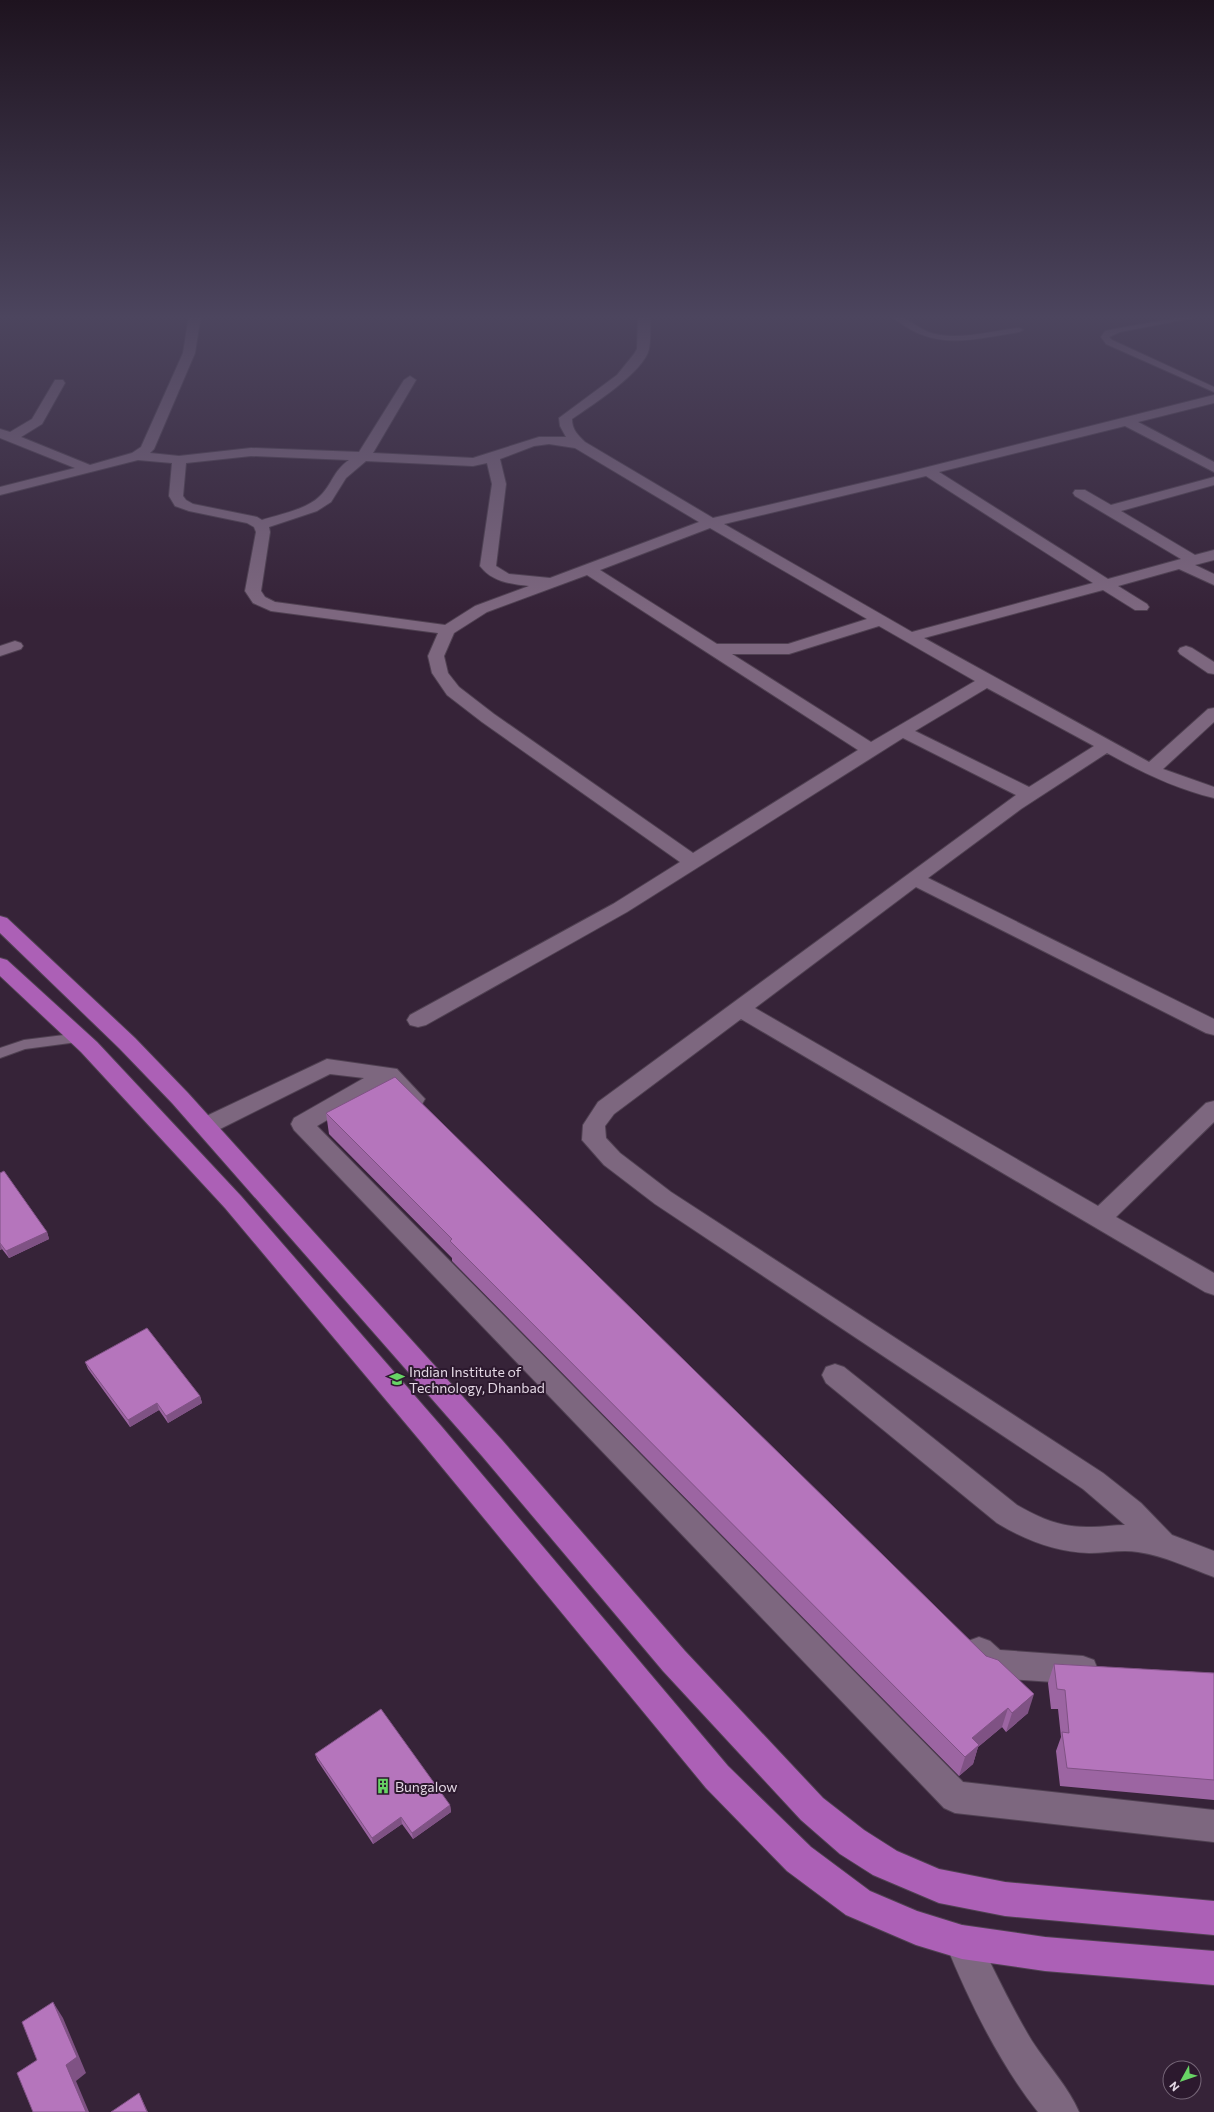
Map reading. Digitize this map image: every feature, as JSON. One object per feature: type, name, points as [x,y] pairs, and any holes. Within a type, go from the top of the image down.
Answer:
[{"type":"highway","points":[[0,922],[127,1043],[206,1126],[492,1448],[674,1661],[812,1809],[852,1842],[885,1863],[939,1886],[953,1889],[1005,1899],[1214,1918]]},
{"type":"highway","points":[[0,965],[80,1038],[142,1101],[233,1202],[432,1435],[716,1777],[799,1858],[858,1903],[916,1928],[962,1942],[1045,1954],[1214,1968]]},
{"type":"street","points":[[6,435],[37,421],[41,414]]},
{"type":"street","points":[[0,491],[137,456],[147,449],[163,414]]},
{"type":"street","points":[[260,525],[297,514],[312,508],[326,499],[340,476],[347,468],[364,456],[390,414]]},
{"type":"street","points":[[534,442],[572,414]]},
{"type":"street","points":[[694,862],[488,718],[453,691],[440,672],[436,656],[440,642],[448,630],[481,609],[586,568],[711,523],[929,472],[1164,414]]},
{"type":"street","points":[[566,418],[565,423],[568,431],[580,444],[711,523],[986,681],[1106,746],[1152,770],[1214,793]]},
{"type":"street","points":[[1126,422],[1214,468]]},
{"type":"street","points":[[6,435],[88,469]]},
{"type":"street","points":[[137,456],[179,460],[258,452],[465,462],[493,458],[534,442],[549,440],[580,444]]},
{"type":"street","points":[[493,458],[500,484],[488,566],[490,571],[501,577],[550,583]]},
{"type":"street","points":[[179,460],[176,496],[180,503],[189,507],[252,520],[260,525],[263,532],[253,591],[259,600],[271,606],[448,630]]},
{"type":"street","points":[[929,472],[1141,607]]},
{"type":"street","points":[[1109,510],[1214,481]]},
{"type":"street","points":[[1080,492],[1214,580]]},
{"type":"street","points":[[911,637],[1214,555]]},
{"type":"street","points":[[586,568],[871,750]]},
{"type":"street","points":[[714,649],[789,649],[881,620]]},
{"type":"street","points":[[1186,651],[1214,670]]},
{"type":"street","points":[[418,1020],[620,908],[871,750],[986,681]]},
{"type":"street","points":[[1152,770],[1214,713]]},
{"type":"street","points":[[902,731],[1030,795]]},
{"type":"street","points":[[1106,746],[1030,795],[914,879],[606,1108],[594,1125],[594,1140],[612,1159],[669,1202],[1093,1481],[1131,1512],[1162,1544]]},
{"type":"street","points":[[914,879],[1214,1028]]},
{"type":"street","points":[[740,1008],[1214,1285]]},
{"type":"street","points":[[206,1126],[327,1066],[389,1074],[428,1113]]},
{"type":"street","points":[[389,1074],[302,1124],[955,1797],[1214,1826]]},
{"type":"street","points":[[1100,1218],[1214,1109]]},
{"type":"street","points":[[835,1375],[1008,1514],[1029,1528],[1056,1538],[1089,1540],[1126,1538],[1162,1544],[1214,1564]]},
{"type":"street","points":[[964,1636],[993,1664],[1103,1672]]},
{"type":"street","points":[[962,1942],[1011,2040],[1049,2098],[1061,2112]]},
{"type":"lane","points":[[0,1053],[24,1045],[80,1038]]},
{"type":"building","points":[[395,1077],[986,1656],[998,1660],[1034,1694],[1012,1713],[1008,1708],[972,1738],[979,1745],[965,1757],[450,1241],[452,1239],[326,1113]]},
{"type":"building","points":[[4,1171],[47,1232],[6,1251],[0,1243],[0,1173]]},
{"type":"building","points":[[147,1328],[200,1396],[166,1416],[157,1403],[128,1420],[85,1362]]},
{"type":"building","points":[[1054,1664],[1214,1673],[1214,1780],[1067,1768],[1062,1732],[1069,1733],[1065,1690],[1057,1689]]},
{"type":"building","name":"Bungalow","points":[[381,1709],[450,1805],[412,1833],[401,1817],[372,1838],[315,1754]]},
{"type":"building","points":[[53,2002],[77,2057],[66,2065],[86,2112],[33,2112],[17,2073],[37,2060],[22,2022]]},
{"type":"building","points":[[139,2093],[147,2112],[111,2112]]},
{"type":"place","name":"Indian Institute of Technology, Dhanbad","points":[[397,1379]]},
{"type":"place","name":"Bungalow","points":[[383,1786]]}]
